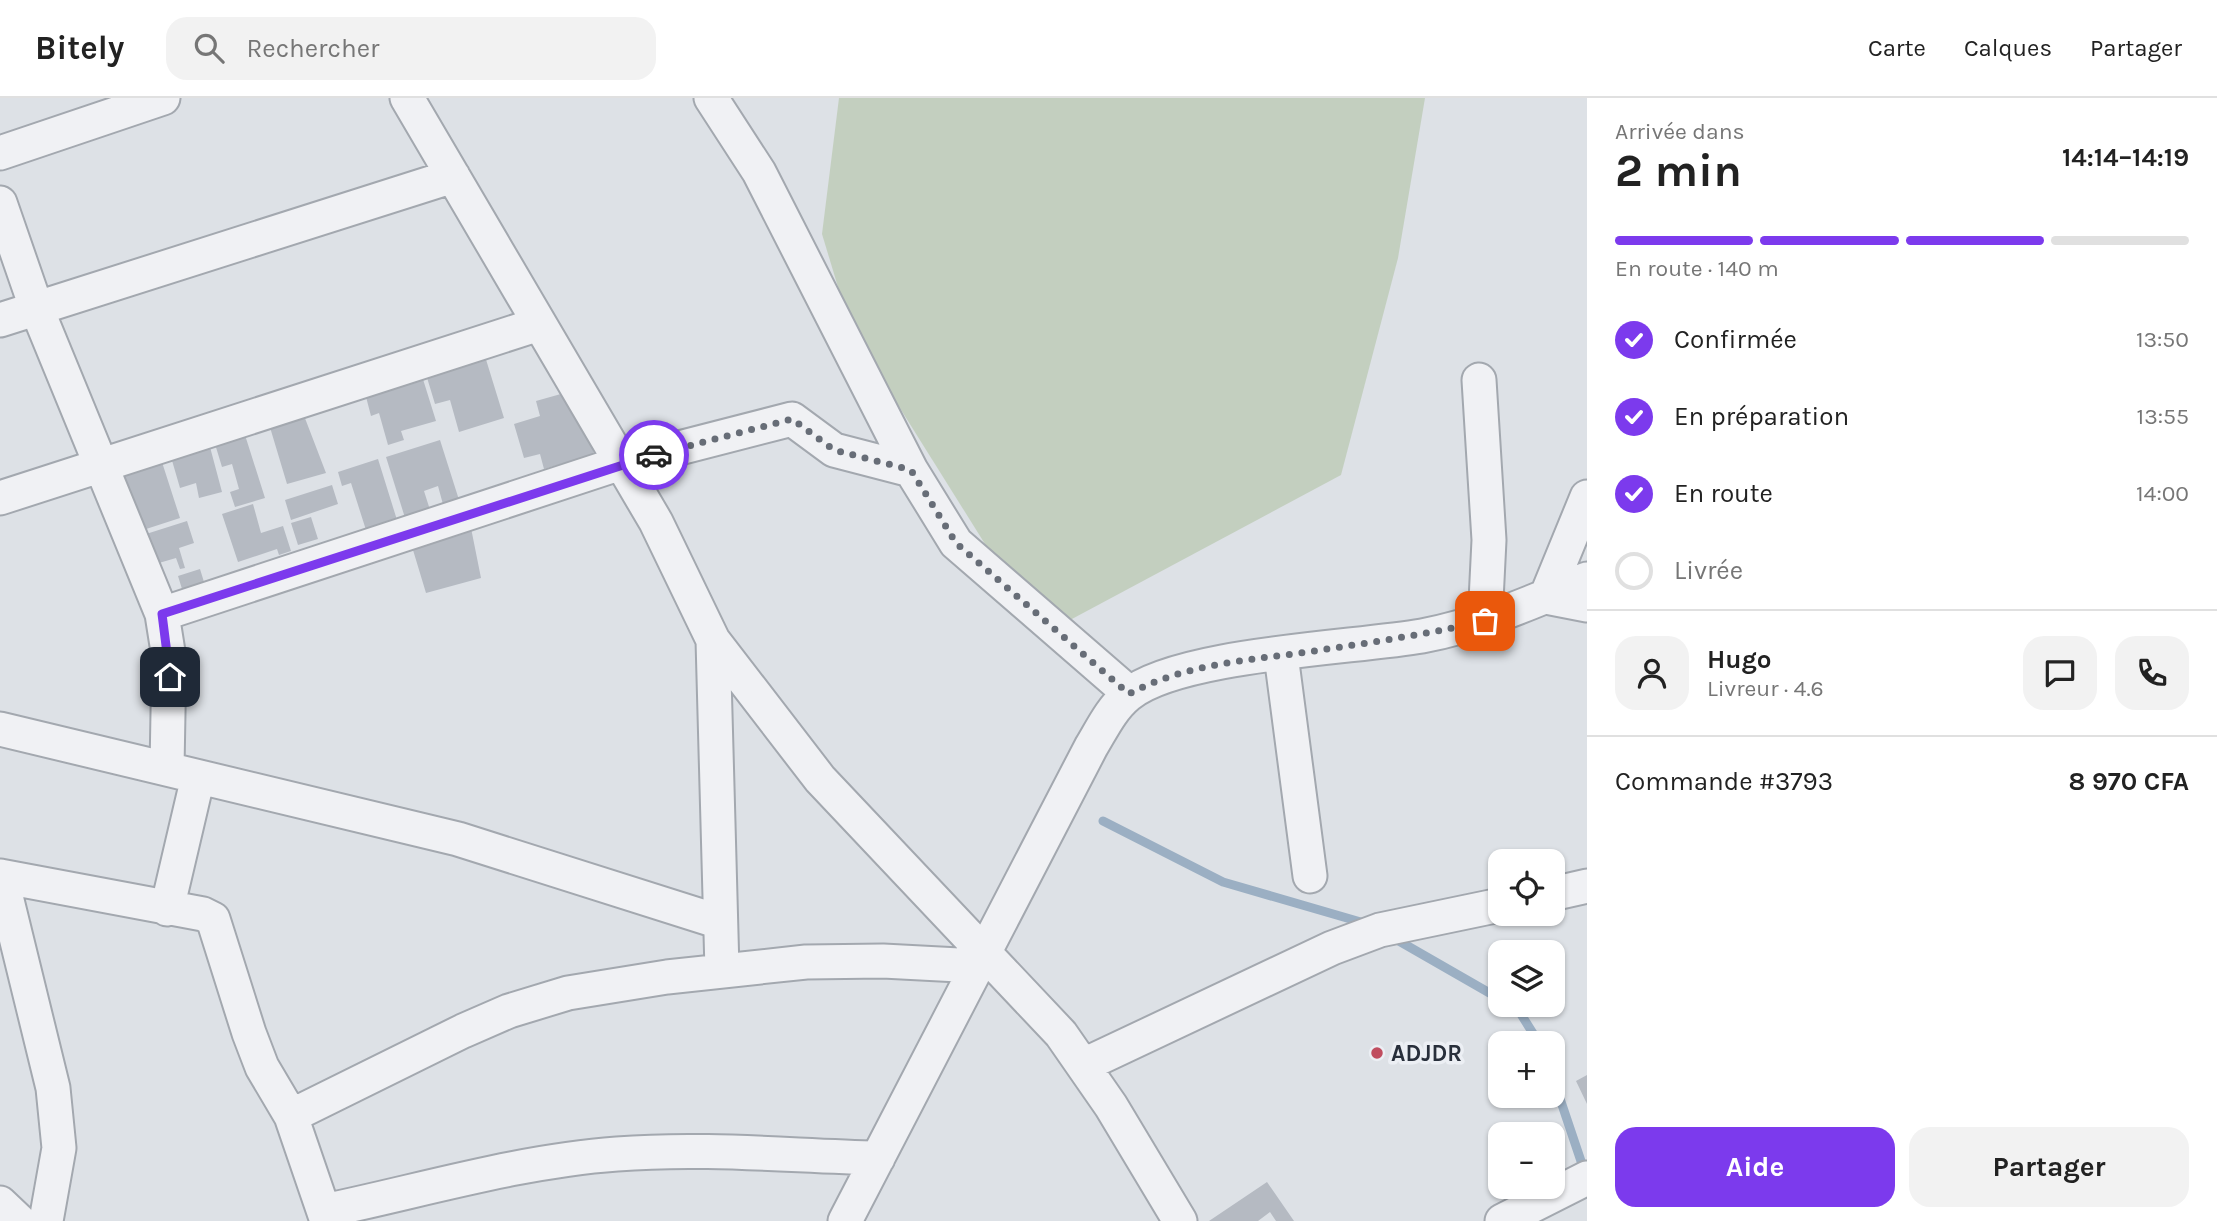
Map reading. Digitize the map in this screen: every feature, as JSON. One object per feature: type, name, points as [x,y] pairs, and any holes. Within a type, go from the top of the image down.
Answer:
[{"type":"street","points":[[0,153],[163,98]]},
{"type":"street","points":[[407,98],[656,522],[713,640],[820,779],[981,960],[1061,1034],[1084,1065],[1180,1221]]},
{"type":"street","points":[[711,98],[760,172],[911,470],[956,543],[1129,694]]},
{"type":"street","points":[[0,320],[453,176]]},
{"type":"street","points":[[0,203],[36,307],[162,614],[169,658],[167,768]]},
{"type":"street","points":[[0,498],[539,324]]},
{"type":"street","points":[[1479,380],[1489,540],[1485,621]]},
{"type":"street","points":[[162,614],[621,463],[792,419],[834,450],[911,470]]},
{"type":"street","points":[[1546,597],[1587,497]]},
{"type":"street","points":[[845,1221],[1091,747],[1115,707],[1129,694],[1181,671],[1217,663],[1423,636],[1485,621],[1587,579]]},
{"type":"street","points":[[1546,597],[1587,605]]},
{"type":"street","points":[[713,640],[722,971]]},
{"type":"street","points":[[1281,655],[1310,876]]},
{"type":"street","points":[[0,729],[458,839],[720,922]]},
{"type":"street","points":[[167,909],[198,777]]},
{"type":"street","points":[[46,1221],[59,1148],[52,1088],[0,876],[203,914],[214,919],[262,1067],[290,1116],[325,1216],[524,1168],[615,1154],[712,1150],[878,1158]]},
{"type":"street","points":[[1565,891],[1587,886]]},
{"type":"street","points":[[1084,1065],[1332,948],[1380,930],[1488,908]]},
{"type":"street","points":[[290,1116],[509,1011],[568,993],[806,962],[981,960]]},
{"type":"street","points":[[1502,1221],[1587,1178]]},
{"type":"street","points":[[0,1203],[19,1221]]},
{"type":"green space","points":[[839,98],[1425,98],[1398,258],[1341,475],[1042,635],[851,330],[822,234]]},
{"type":"building","points":[[484,353],[504,418],[459,432],[450,400],[435,404],[425,371]]},
{"type":"building","points":[[422,376],[436,421],[401,431],[404,440],[388,445],[379,413],[371,416],[365,393]]},
{"type":"building","points":[[575,390],[594,454],[544,469],[540,454],[524,458],[514,424],[540,416],[536,401]]},
{"type":"building","points":[[303,413],[326,473],[287,484],[269,424]]},
{"type":"building","points":[[245,435],[265,498],[235,507],[230,492],[239,489],[232,464],[222,467],[215,444]]},
{"type":"building","points":[[440,440],[460,503],[444,508],[438,486],[424,491],[431,513],[406,521],[386,457]]},
{"type":"building","points":[[210,447],[222,492],[199,498],[196,483],[180,488],[171,457]]},
{"type":"building","points":[[160,456],[180,518],[140,531],[121,468]]},
{"type":"building","points":[[378,459],[397,520],[366,530],[351,483],[342,486],[338,472]]},
{"type":"building","points":[[332,485],[338,504],[291,520],[285,500]]},
{"type":"building","points":[[253,504],[261,533],[283,526],[291,551],[279,555],[277,549],[238,562],[222,514]]},
{"type":"building","points":[[311,517],[318,539],[298,545],[291,523]]},
{"type":"building","points":[[187,521],[194,543],[179,548],[185,568],[180,569],[176,558],[152,565],[151,559],[157,557],[155,550],[148,552],[143,535]]},
{"type":"building","points":[[471,528],[481,578],[426,593],[413,550]]},
{"type":"building","points":[[200,569],[204,582],[182,589],[178,576]]},
{"type":"building","points":[[1587,1075],[1587,1104],[1576,1081]]},
{"type":"building","points":[[1267,1182],[1294,1221],[1276,1221],[1270,1212],[1258,1221],[1209,1221]]},
{"type":"waterway","points":[[1103,821],[1223,882],[1371,925]]},
{"type":"waterway","points":[[1392,937],[1488,992]]},
{"type":"waterway","points":[[1523,1017],[1532,1031]]},
{"type":"waterway","points":[[1563,1108],[1585,1173]]},
{"type":"way so far","points":[[654,455],[792,419],[834,450],[911,470],[956,543],[1129,694],[1150,682],[1181,671],[1217,663],[1423,636],[1485,621]]},
{"type":"place","name":"ADJDR","points":[[1377,1053]]},
{"type":"route","points":[[170,677],[162,614],[621,463],[654,455]]}]
